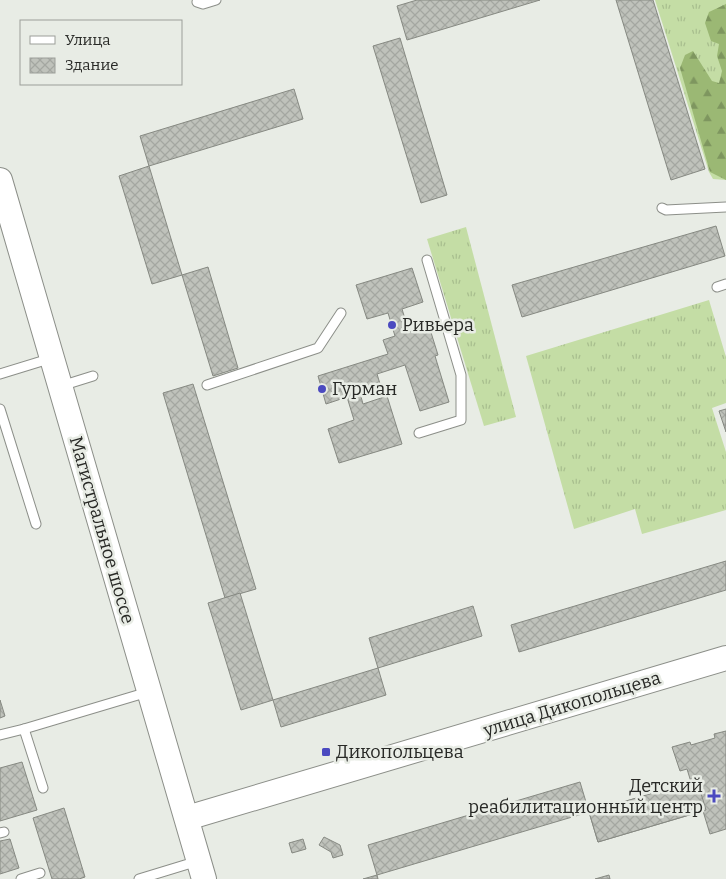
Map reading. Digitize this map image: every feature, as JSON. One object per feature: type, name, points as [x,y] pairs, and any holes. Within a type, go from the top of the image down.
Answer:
[{"type":"main road","name":"Магистральное шоссе","points":[[0,180],[202,870]]},
{"type":"main road","name":"улица Дикопольцева","points":[[187,818],[726,658]]},
{"type":"lane","points":[[197,2],[203,4],[216,0]]},
{"type":"lane","points":[[662,208],[666,210],[726,207]]},
{"type":"lane","points":[[419,433],[461,420],[461,375],[427,260]]},
{"type":"lane","points":[[207,385],[318,348],[341,313]]},
{"type":"lane","points":[[0,374],[52,358]]},
{"type":"lane","points":[[60,386],[93,376]]},
{"type":"lane","points":[[0,409],[36,524]]},
{"type":"lane","points":[[0,735],[150,691]]},
{"type":"lane","points":[[24,728],[43,788]]},
{"type":"lane","points":[[139,879],[202,870]]},
{"type":"lane","points":[[21,879],[40,873]]},
{"type":"green space","points":[[655,0],[726,0],[726,180],[713,179],[709,172]]},
{"type":"green space","points":[[726,4],[726,180],[710,172],[680,68],[685,55],[693,51],[712,81],[719,83],[722,71],[717,56],[719,44],[711,41],[705,23],[709,12]]},
{"type":"green space","points":[[466,227],[516,417],[484,426],[427,239]]},
{"type":"green space","points":[[709,300],[726,357],[726,403],[712,408],[726,452],[726,510],[642,534],[635,509],[574,529],[526,356]]},
{"type":"building","points":[[417,0],[540,0],[407,40],[397,6]]},
{"type":"building","points":[[616,0],[653,0],[705,169],[671,180]]},
{"type":"building","points":[[400,38],[447,195],[421,203],[373,46]]},
{"type":"building","points":[[294,89],[303,119],[149,166],[140,136]]},
{"type":"building","points":[[149,166],[182,275],[152,284],[119,176]]},
{"type":"building","points":[[716,226],[725,256],[522,317],[512,285]]},
{"type":"building","points":[[208,267],[238,368],[213,376],[182,275]]},
{"type":"building","points":[[412,268],[423,302],[402,309],[409,332],[429,326],[438,355],[435,356],[449,402],[420,411],[405,365],[377,374],[381,387],[360,393],[363,404],[387,396],[402,444],[339,463],[328,429],[354,420],[347,397],[326,404],[318,376],[388,354],[383,340],[395,336],[388,313],[367,319],[356,285]]},
{"type":"building","points":[[193,384],[256,589],[225,598],[163,393]]},
{"type":"building","points":[[726,409],[726,432],[719,411]]},
{"type":"building","points":[[726,561],[726,590],[519,652],[511,625]]},
{"type":"building","points":[[240,593],[273,700],[241,710],[208,603]]},
{"type":"building","points":[[473,606],[482,636],[378,668],[369,638]]},
{"type":"building","points":[[378,668],[386,695],[281,727],[273,700]]},
{"type":"building","points":[[0,700],[5,716],[0,718]]},
{"type":"building","points":[[726,731],[726,829],[710,834],[703,811],[598,842],[589,812],[691,782],[687,769],[680,771],[672,747],[690,742],[691,745],[715,738],[714,734]]},
{"type":"building","points":[[22,762],[37,810],[0,821],[0,768]]},
{"type":"building","points":[[697,780],[706,810],[598,842],[589,812]]},
{"type":"building","points":[[580,782],[589,812],[377,875],[368,845]]},
{"type":"building","points":[[64,808],[85,877],[79,879],[52,879],[33,818]]},
{"type":"building","points":[[324,837],[340,845],[343,855],[333,858],[331,852],[319,845]]},
{"type":"building","points":[[10,839],[19,868],[0,874],[0,841]]},
{"type":"building","points":[[303,839],[306,849],[292,853],[289,843]]},
{"type":"building","points":[[377,875],[378,879],[363,879]]},
{"type":"building","points":[[609,875],[610,879],[595,879]]},
{"type":"place","name":"Ривьера","points":[[392,325]]},
{"type":"place","name":"Гурман","points":[[322,389]]},
{"type":"place","name":"Дикопольцева","points":[[326,752]]},
{"type":"place","name":"Детский реабилитационный центр","points":[[714,796]]}]
